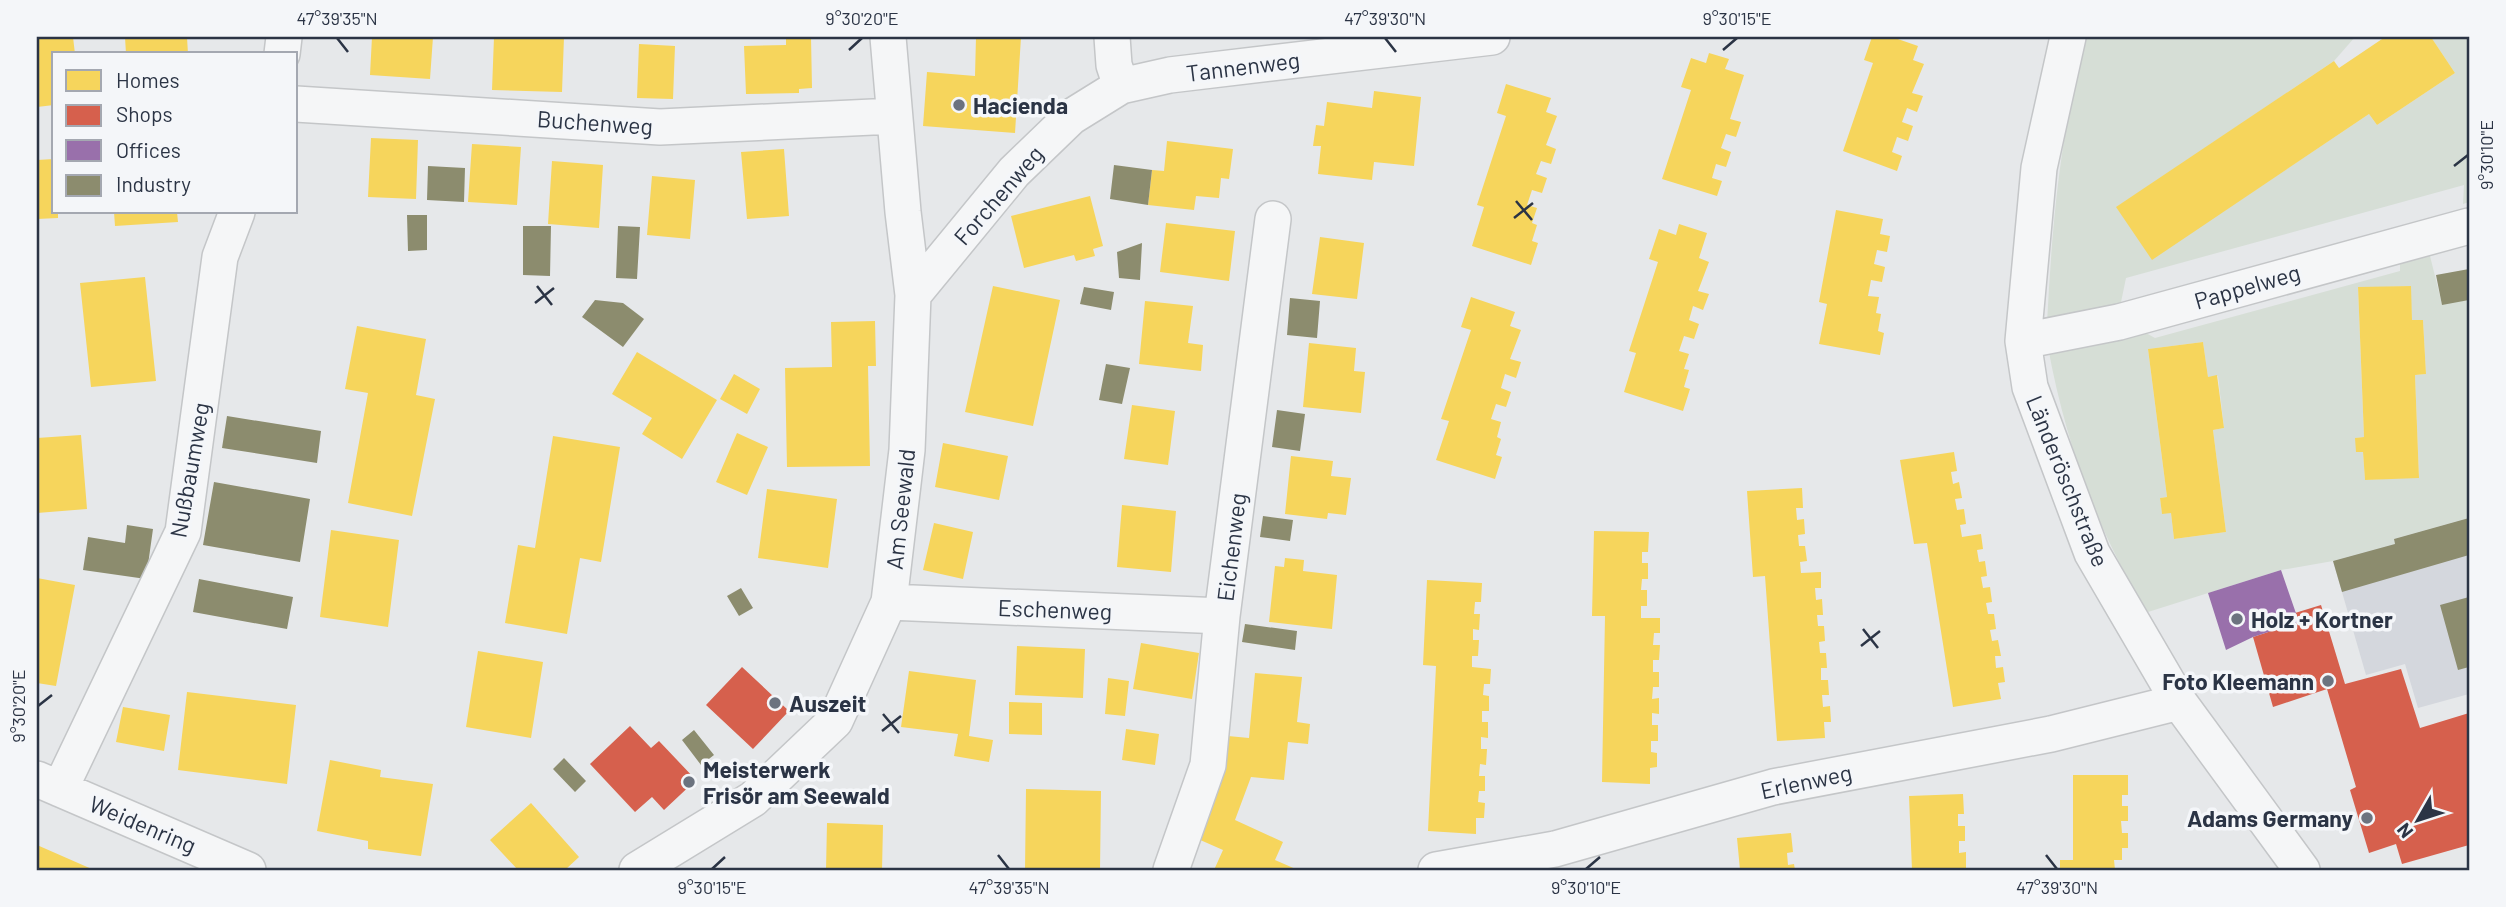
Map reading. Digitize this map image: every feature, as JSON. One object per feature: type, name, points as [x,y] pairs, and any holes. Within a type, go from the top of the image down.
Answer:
[{"type":"street","name":"Am Seewald","points":[[637,870],[752,799],[835,721],[889,602],[907,450],[913,295],[888,37]]},
{"type":"street","points":[[1112,37],[1114,65],[1121,86]]},
{"type":"street","name":"Tannenweg","points":[[1121,86],[1170,75],[1492,37]]},
{"type":"street","name":"Länderöschstraße","points":[[2068,37],[2039,168],[2022,341],[2030,387],[2092,553],[2179,702],[2302,870]]},
{"type":"street","name":"Forchenweg","points":[[913,295],[1014,172],[1071,117],[1121,86]]},
{"type":"street","name":"Buchenweg","points":[[298,104],[660,127],[894,116]]},
{"type":"street","name":"Nußbaumweg","points":[[48,784],[183,532],[220,257],[236,214]]},
{"type":"street","name":"Eichenweg","points":[[1171,870],[1208,765],[1222,616],[1273,219]]},
{"type":"street","name":"Pappelweg","points":[[2022,341],[2119,322],[2469,226]]},
{"type":"street","name":"Eschenweg","points":[[889,602],[1222,616]]},
{"type":"street","name":"Erlenweg","points":[[1436,870],[1555,849],[1773,787],[2050,734],[2179,702]]},
{"type":"street","name":"Weidenring","points":[[48,784],[248,870]]},
{"type":"shaded area","points":[[2087,37],[2355,37],[2334,61],[2117,207],[2221,213],[2369,114],[2377,125],[2455,73],[2431,37],[2469,37],[2469,202],[2463,204],[2464,185],[2126,278],[2120,307],[2047,323],[2064,142]]},
{"type":"shaded area","points":[[2429,252],[2442,304],[2469,300],[2469,518],[2394,539],[2395,544],[2333,561],[2281,570],[2148,612],[2113,550],[2085,485],[2064,417],[2048,347],[2135,327],[2155,338],[2400,271],[2400,261]],"holes":[[[2410,286],[2412,320],[2423,320],[2426,374],[2415,375],[2419,477],[2365,480],[2363,452],[2355,438],[2364,437],[2358,288]],[[2203,342],[2208,377],[2218,376],[2224,428],[2213,430],[2226,532],[2174,539],[2171,513],[2162,513],[2160,498],[2167,497],[2148,349]]]},
{"type":"shaded area","points":[[2469,518],[2469,694],[2418,708],[2405,664],[2366,675],[2333,561],[2395,543],[2394,539]]},
{"type":"building: Homes","points":[[37,37],[73,37],[75,52],[52,52],[52,105],[37,107]]},
{"type":"building: Homes","points":[[125,37],[187,37],[188,52],[126,52]]},
{"type":"building: Homes","points":[[372,37],[433,37],[430,79],[370,75]]},
{"type":"building: Homes","points":[[494,37],[564,37],[562,92],[492,90]]},
{"type":"building: Homes","points":[[811,37],[812,88],[799,89],[799,93],[746,94],[744,46],[786,45],[786,38]]},
{"type":"building: Homes","points":[[976,37],[1021,37],[1015,133],[923,126],[927,72],[975,76]]},
{"type":"building: Homes","points":[[1872,37],[1892,37],[1918,46],[1913,60],[1924,64],[1912,93],[1923,96],[1917,112],[1907,108],[1902,122],[1913,126],[1908,141],[1897,137],[1892,152],[1902,156],[1897,171],[1843,151],[1873,63],[1864,60]]},
{"type":"building: Homes","points":[[2385,37],[2431,37],[2455,73],[2377,125],[2369,114],[2152,260],[2116,207],[2334,61],[2339,68]]},
{"type":"building: Homes","points":[[639,44],[675,46],[673,99],[637,98]]},
{"type":"building: Homes","points":[[1709,53],[1729,59],[1725,69],[1744,75],[1730,119],[1741,122],[1736,137],[1726,134],[1721,148],[1731,152],[1726,167],[1716,164],[1712,178],[1722,181],[1717,196],[1662,179],[1691,90],[1681,87],[1691,58],[1706,63]]},
{"type":"building: Homes","points":[[1506,84],[1551,98],[1546,112],[1557,116],[1546,145],[1556,149],[1551,164],[1541,161],[1536,174],[1547,178],[1542,193],[1532,190],[1527,205],[1537,208],[1532,223],[1537,225],[1532,241],[1538,243],[1531,265],[1472,246],[1484,207],[1477,205],[1506,116],[1497,113]]},
{"type":"building: Homes","points":[[1374,91],[1421,97],[1414,166],[1374,162],[1372,180],[1318,174],[1321,146],[1313,146],[1316,125],[1324,126],[1327,102],[1372,108]]},
{"type":"building: Homes","points":[[371,138],[418,140],[416,199],[368,197]]},
{"type":"building: Homes","points":[[1167,141],[1233,149],[1229,179],[1221,178],[1219,198],[1196,196],[1194,210],[1148,205],[1152,170],[1164,171]]},
{"type":"building: Homes","points":[[472,144],[521,147],[517,205],[468,202]]},
{"type":"building: Homes","points":[[784,149],[789,216],[747,219],[741,152]]},
{"type":"building: Homes","points":[[52,159],[52,214],[58,214],[58,218],[37,219],[37,160]]},
{"type":"building: Homes","points":[[552,161],[603,165],[599,228],[548,224]]},
{"type":"building: Homes","points":[[652,176],[695,180],[690,239],[647,235]]},
{"type":"building: Homes","points":[[1090,196],[1103,246],[1093,249],[1095,256],[1076,261],[1074,255],[1024,268],[1011,216]]},
{"type":"building: Homes","points":[[1836,210],[1883,219],[1880,234],[1890,236],[1887,252],[1877,250],[1874,264],[1885,267],[1882,282],[1871,280],[1868,296],[1879,297],[1876,313],[1881,314],[1878,331],[1884,333],[1880,355],[1819,344],[1827,304],[1819,302]]},
{"type":"building: Homes","points":[[114,214],[177,214],[178,222],[115,226]]},
{"type":"building: Homes","points":[[1166,223],[1235,231],[1229,281],[1160,272]]},
{"type":"building: Homes","points":[[1679,224],[1707,233],[1699,258],[1709,262],[1698,291],[1709,294],[1703,310],[1693,306],[1689,320],[1699,324],[1694,339],[1684,336],[1679,351],[1689,354],[1684,369],[1689,370],[1684,387],[1690,389],[1683,411],[1624,392],[1636,353],[1629,351],[1658,262],[1649,259],[1659,229],[1676,235]]},
{"type":"building: Homes","points":[[1320,237],[1364,243],[1357,299],[1312,294]]},
{"type":"building: Homes","points":[[145,277],[156,381],[91,387],[80,283]]},
{"type":"building: Homes","points":[[993,286],[1060,300],[1033,426],[965,412]]},
{"type":"building: Homes","points":[[2411,286],[2412,320],[2423,320],[2426,374],[2415,375],[2419,478],[2365,480],[2363,452],[2356,452],[2355,438],[2364,437],[2358,287]]},
{"type":"building: Homes","points":[[1471,297],[1515,312],[1510,326],[1521,330],[1510,359],[1521,362],[1516,378],[1505,374],[1501,388],[1511,392],[1506,407],[1496,404],[1491,419],[1501,422],[1497,437],[1501,439],[1496,455],[1502,457],[1495,479],[1436,460],[1449,421],[1441,419],[1471,330],[1461,327]]},
{"type":"building: Homes","points":[[1145,301],[1193,306],[1188,343],[1203,345],[1201,371],[1139,364]]},
{"type":"building: Homes","points":[[875,321],[876,366],[868,366],[870,466],[787,467],[785,368],[832,367],[831,322]]},
{"type":"building: Homes","points":[[357,326],[426,339],[416,395],[435,399],[412,516],[348,503],[368,393],[345,389]]},
{"type":"building: Homes","points":[[2203,342],[2208,377],[2217,375],[2224,428],[2213,430],[2226,532],[2174,539],[2171,513],[2162,514],[2160,498],[2167,497],[2148,349]]},
{"type":"building: Homes","points":[[1309,343],[1356,348],[1354,371],[1365,372],[1361,413],[1303,407]]},
{"type":"building: Homes","points":[[637,352],[717,400],[682,459],[642,434],[652,418],[612,394]]},
{"type":"building: Homes","points":[[734,374],[760,389],[747,414],[720,399]]},
{"type":"building: Homes","points":[[1132,405],[1175,411],[1168,465],[1124,459]]},
{"type":"building: Homes","points":[[737,433],[768,447],[747,495],[716,482]]},
{"type":"building: Homes","points":[[81,435],[87,509],[37,513],[37,438]]},
{"type":"building: Homes","points":[[553,436],[620,447],[601,562],[580,558],[567,634],[505,623],[518,545],[535,548]]},
{"type":"building: Homes","points":[[943,443],[1008,456],[999,500],[935,487]]},
{"type":"building: Homes","points":[[1954,452],[1957,471],[1951,472],[1953,484],[1959,482],[1962,498],[1955,499],[1957,510],[1964,509],[1966,524],[1960,525],[1962,537],[1981,534],[1983,549],[1977,550],[1979,562],[1985,561],[1987,576],[1981,577],[1983,588],[1990,587],[1992,602],[1986,603],[1988,614],[1994,614],[1996,629],[1990,630],[1992,641],[1998,640],[2001,656],[1995,656],[1996,668],[2003,667],[2005,682],[1998,683],[2001,699],[1953,707],[1927,543],[1914,544],[1900,460]]},
{"type":"building: Homes","points":[[1291,456],[1333,461],[1331,476],[1351,478],[1346,515],[1328,513],[1327,519],[1285,514]]},
{"type":"building: Homes","points":[[1802,488],[1803,508],[1796,508],[1797,520],[1804,519],[1805,534],[1798,535],[1799,546],[1805,546],[1807,561],[1800,562],[1801,573],[1821,572],[1821,588],[1815,588],[1816,600],[1822,599],[1823,615],[1817,615],[1818,626],[1824,626],[1825,641],[1819,642],[1820,653],[1826,653],[1827,668],[1821,668],[1821,680],[1828,680],[1829,695],[1822,695],[1823,707],[1830,706],[1831,722],[1824,722],[1825,738],[1777,741],[1765,576],[1753,577],[1747,491]]},
{"type":"building: Homes","points":[[767,489],[837,499],[828,568],[758,558]]},
{"type":"building: Homes","points":[[1122,505],[1176,511],[1171,572],[1117,567]]},
{"type":"building: Homes","points":[[934,523],[973,532],[963,579],[923,570]]},
{"type":"building: Homes","points":[[331,530],[399,540],[388,627],[320,617]]},
{"type":"building: Homes","points":[[1594,531],[1649,532],[1648,552],[1642,552],[1642,563],[1648,563],[1648,579],[1642,579],[1641,590],[1647,590],[1647,606],[1641,606],[1641,618],[1660,618],[1660,633],[1654,633],[1653,645],[1660,645],[1659,660],[1653,660],[1653,672],[1659,672],[1659,687],[1653,687],[1652,699],[1659,698],[1659,714],[1652,713],[1652,725],[1658,725],[1658,741],[1651,741],[1651,752],[1657,753],[1657,767],[1650,768],[1650,784],[1602,782],[1605,616],[1592,616]]},
{"type":"building: Homes","points":[[1285,558],[1304,560],[1303,571],[1337,575],[1332,629],[1269,622],[1275,566],[1284,567]]},
{"type":"building: Homes","points":[[37,578],[75,585],[56,686],[37,683]]},
{"type":"building: Homes","points":[[1427,580],[1482,583],[1481,602],[1475,602],[1474,614],[1480,614],[1479,630],[1473,629],[1473,640],[1479,640],[1478,656],[1472,656],[1472,667],[1491,669],[1490,684],[1484,684],[1483,695],[1489,696],[1489,711],[1482,711],[1482,722],[1488,722],[1488,738],[1481,737],[1481,749],[1487,749],[1486,765],[1480,764],[1479,776],[1485,776],[1485,791],[1479,791],[1478,802],[1485,803],[1484,818],[1476,818],[1476,834],[1428,831],[1436,666],[1423,665]]},
{"type":"building: Homes","points":[[1141,643],[1199,653],[1192,699],[1133,689]]},
{"type":"building: Homes","points":[[1017,646],[1085,649],[1083,698],[1015,695]]},
{"type":"building: Homes","points":[[478,651],[543,662],[531,738],[466,727]]},
{"type":"building: Homes","points":[[909,671],[976,680],[969,736],[993,740],[989,762],[954,756],[958,734],[901,727]]},
{"type":"building: Homes","points":[[1255,673],[1302,677],[1297,722],[1310,724],[1308,744],[1288,742],[1284,780],[1251,777],[1235,820],[1283,842],[1275,860],[1298,870],[1214,870],[1223,850],[1198,839],[1224,774],[1228,736],[1249,738]]},
{"type":"building: Homes","points":[[1108,678],[1129,681],[1125,716],[1105,714]]},
{"type":"building: Homes","points":[[187,692],[296,705],[287,784],[178,770]]},
{"type":"building: Homes","points":[[1009,702],[1042,703],[1042,735],[1009,734]]},
{"type":"building: Homes","points":[[123,707],[170,715],[164,751],[116,742]]},
{"type":"building: Homes","points":[[1126,729],[1159,734],[1155,765],[1122,760]]},
{"type":"building: Homes","points":[[330,760],[381,770],[380,777],[433,784],[421,856],[368,849],[368,841],[317,831]]},
{"type":"building: Homes","points":[[2073,775],[2128,775],[2128,795],[2122,795],[2122,806],[2128,806],[2128,821],[2121,821],[2122,833],[2128,833],[2128,848],[2122,848],[2122,860],[2114,860],[2115,870],[2060,870],[2060,860],[2073,860]]},
{"type":"building: Homes","points":[[1026,789],[1101,791],[1100,870],[1025,870]]},
{"type":"building: Homes","points":[[1963,794],[1964,814],[1958,814],[1958,826],[1965,826],[1965,841],[1959,841],[1959,853],[1966,852],[1966,868],[1912,870],[1909,796]]},
{"type":"building: Homes","points":[[531,803],[579,857],[565,870],[518,870],[490,840]]},
{"type":"building: Homes","points":[[827,823],[883,825],[882,870],[826,870]]},
{"type":"building: Homes","points":[[1791,833],[1793,852],[1787,853],[1788,865],[1794,864],[1795,870],[1740,870],[1737,838]]},
{"type":"building: Homes","points":[[37,845],[94,870],[37,870]]},
{"type":"building: Shops","points":[[2321,605],[2345,684],[2401,669],[2420,728],[2469,713],[2469,845],[2402,864],[2396,844],[2369,853],[2350,790],[2356,787],[2327,689],[2273,707],[2253,637],[2299,622],[2295,613]]},
{"type":"building: Shops","points":[[742,667],[789,711],[753,749],[706,705]]},
{"type":"building: Shops","points":[[630,726],[651,748],[659,741],[696,780],[664,810],[652,797],[635,812],[590,764]]},
{"type":"building: Offices","points":[[2281,570],[2299,622],[2253,637],[2226,650],[2208,593]]},
{"type":"building: Industry","points":[[1114,165],[1152,170],[1148,205],[1110,199]]},
{"type":"building: Industry","points":[[428,166],[465,168],[464,202],[427,200]]},
{"type":"building: Industry","points":[[407,215],[427,215],[427,250],[408,251]]},
{"type":"building: Industry","points":[[523,226],[551,226],[550,276],[523,275]]},
{"type":"building: Industry","points":[[618,226],[640,227],[637,279],[616,278]]},
{"type":"building: Industry","points":[[1142,243],[1140,280],[1119,278],[1117,252]]},
{"type":"building: Industry","points":[[2469,269],[2469,300],[2442,305],[2436,275]]},
{"type":"building: Industry","points":[[1084,287],[1114,292],[1111,310],[1080,304]]},
{"type":"building: Industry","points":[[1290,298],[1320,301],[1317,338],[1287,335]]},
{"type":"building: Industry","points":[[595,300],[623,303],[644,319],[623,347],[582,317]]},
{"type":"building: Industry","points":[[1106,364],[1130,368],[1122,404],[1099,400]]},
{"type":"building: Industry","points":[[1277,410],[1305,414],[1300,451],[1272,447]]},
{"type":"building: Industry","points":[[227,416],[321,431],[317,463],[222,448]]},
{"type":"building: Industry","points":[[214,482],[310,499],[300,562],[203,545]]},
{"type":"building: Industry","points":[[1263,516],[1293,520],[1290,541],[1260,537]]},
{"type":"building: Industry","points":[[2469,518],[2469,555],[2342,592],[2333,561],[2395,544],[2394,539]]},
{"type":"building: Industry","points":[[127,525],[153,529],[146,579],[83,570],[88,537],[125,543]]},
{"type":"building: Industry","points":[[199,579],[293,597],[287,629],[193,612]]},
{"type":"building: Industry","points":[[741,588],[753,608],[739,616],[727,596]]},
{"type":"building: Industry","points":[[2469,597],[2469,667],[2458,670],[2440,605]]},
{"type":"building: Industry","points":[[1245,624],[1297,631],[1295,650],[1242,642]]},
{"type":"building: Industry","points":[[694,730],[714,755],[701,765],[682,740]]},
{"type":"building: Industry","points":[[564,758],[586,781],[575,792],[553,769]]},
{"type":"place","name":"Hacienda","points":[[959,105]]},
{"type":"place","name":"Holz + Kortner","points":[[2237,619]]},
{"type":"place","name":"Foto Kleemann","points":[[2328,681]]},
{"type":"place","name":"Auszeit","points":[[775,703]]},
{"type":"place","name":"Meisterwerk Frisör am Seewald","points":[[689,782]]},
{"type":"place","name":"Adams Germany","points":[[2367,818]]}]
